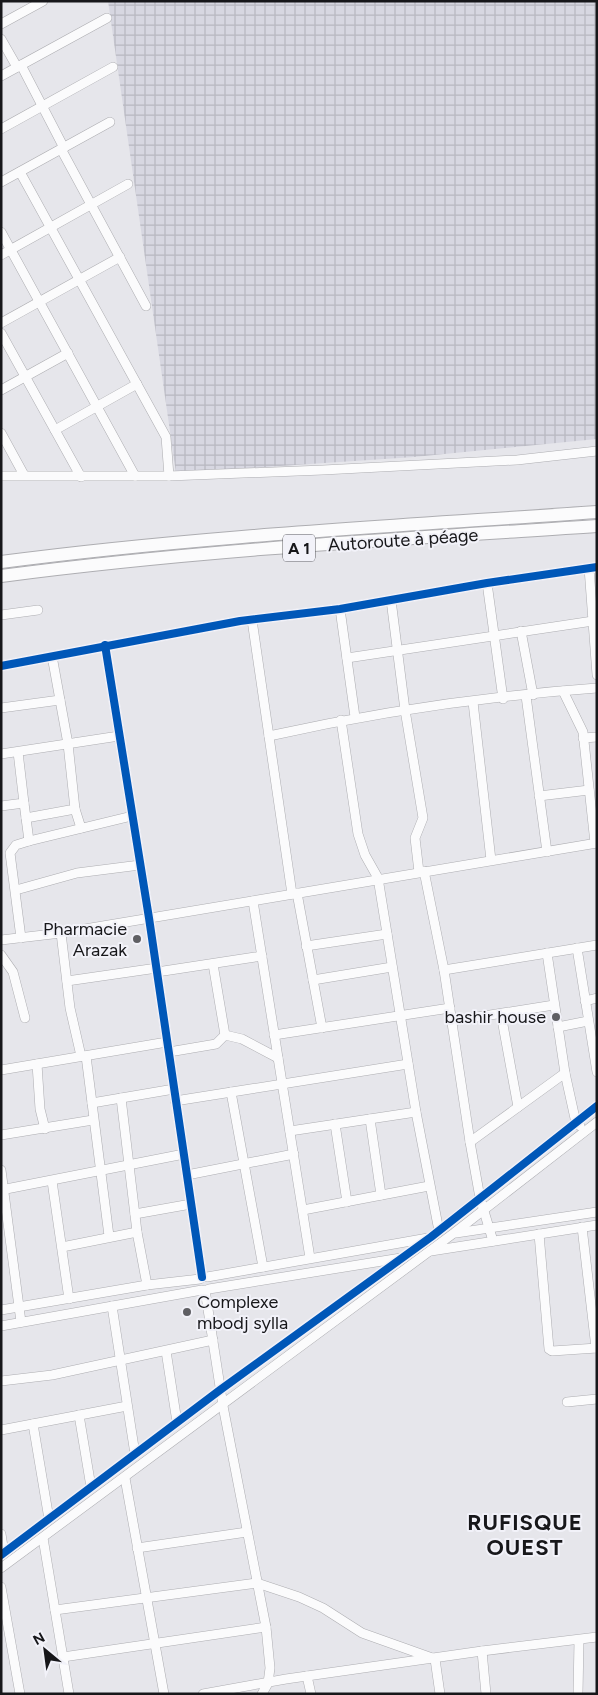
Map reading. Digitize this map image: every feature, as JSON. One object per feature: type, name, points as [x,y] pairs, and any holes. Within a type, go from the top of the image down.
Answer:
[{"type":"highway","name":"A 1","points":[[1,562],[68,553],[178,543],[597,512]]},
{"type":"highway","name":"Autoroute à péage","points":[[1,576],[176,558],[597,526]]},
{"type":"street","points":[[1,24],[43,1]]},
{"type":"street","points":[[1,76],[107,18]]},
{"type":"street","points":[[1,38],[43,106],[91,205],[146,306]]},
{"type":"street","points":[[1,129],[113,67]]},
{"type":"street","points":[[1,182],[110,122]]},
{"type":"street","points":[[20,172],[166,436],[169,476]]},
{"type":"street","points":[[1,255],[128,184]]},
{"type":"street","points":[[1,232],[135,476]]},
{"type":"street","points":[[1,323],[120,257]]},
{"type":"street","points":[[1,333],[81,477]]},
{"type":"street","points":[[1,390],[68,353]]},
{"type":"street","points":[[55,430],[137,384]]},
{"type":"street","points":[[1,433],[24,475]]},
{"type":"street","points":[[1,476],[169,476],[517,460],[597,451]]},
{"type":"street","points":[[1,666],[105,645],[252,620],[593,568],[593,621],[597,675]]},
{"type":"street","points":[[487,583],[503,698]]},
{"type":"street","points":[[391,600],[399,649],[405,710],[423,818],[416,838],[444,970],[480,1198],[493,1241]]},
{"type":"street","points":[[340,608],[355,717]]},
{"type":"street","points":[[1,615],[38,610]]},
{"type":"street","points":[[252,620],[295,894],[322,1028]]},
{"type":"street","points":[[347,658],[593,621]]},
{"type":"street","points":[[522,631],[539,796],[547,852]]},
{"type":"street","points":[[105,645],[149,918],[203,1278],[198,1285],[205,1290],[220,1390],[266,1627],[270,1668],[268,1683],[262,1694]]},
{"type":"street","points":[[52,656],[68,744],[75,809],[81,828]]},
{"type":"street","points":[[269,736],[355,717],[597,688]]},
{"type":"street","points":[[1,940],[61,933],[295,894],[378,878],[596,843],[583,738],[580,726],[563,691]]},
{"type":"street","points":[[1,708],[60,700]]},
{"type":"street","points":[[473,702],[491,860]]},
{"type":"street","points":[[341,720],[358,834],[365,855],[378,878],[416,1112],[439,1230]]},
{"type":"street","points":[[1,754],[120,736]]},
{"type":"street","points":[[583,738],[597,737]]},
{"type":"street","points":[[18,752],[29,841]]},
{"type":"street","points":[[539,796],[589,790]]},
{"type":"street","points":[[1,806],[24,803]]},
{"type":"street","points":[[26,818],[75,809]]},
{"type":"street","points":[[21,938],[10,852],[16,845],[132,816]]},
{"type":"street","points":[[16,890],[77,873],[140,865]]},
{"type":"street","points":[[253,901],[310,1258]]},
{"type":"street","points":[[61,933],[70,1008],[84,1056],[92,1103],[99,1171],[109,1236]]},
{"type":"street","points":[[306,946],[387,934]]},
{"type":"street","points":[[444,970],[597,945]]},
{"type":"street","points":[[577,948],[588,1021],[594,1043],[597,1072]]},
{"type":"street","points":[[547,953],[565,1073],[576,1123],[586,1130]]},
{"type":"street","points":[[1,955],[13,972],[25,1018]]},
{"type":"street","points":[[67,982],[262,956]]},
{"type":"street","points":[[213,964],[225,1035]]},
{"type":"street","points":[[313,980],[392,967]]},
{"type":"street","points":[[585,1001],[597,998]]},
{"type":"street","points":[[452,1021],[554,1004]]},
{"type":"street","points":[[274,1035],[450,1008]]},
{"type":"street","points":[[501,1014],[518,1107]]},
{"type":"street","points":[[558,1027],[588,1021]]},
{"type":"street","points":[[168,1052],[216,1044],[225,1035]]},
{"type":"street","points":[[225,1035],[242,1039],[278,1058]]},
{"type":"street","points":[[1,1070],[167,1042]]},
{"type":"street","points":[[37,1064],[40,1109],[45,1128]]},
{"type":"street","points":[[175,1101],[408,1064]]},
{"type":"street","points":[[470,1142],[565,1073]]},
{"type":"street","points":[[92,1103],[174,1089]]},
{"type":"street","points":[[231,1092],[263,1267]]},
{"type":"street","points":[[121,1098],[137,1232],[147,1285]]},
{"type":"street","points":[[3,1554],[220,1390],[431,1237],[597,1106]]},
{"type":"street","points":[[290,1131],[416,1112]]},
{"type":"street","points":[[370,1119],[381,1195]]},
{"type":"street","points":[[1,1135],[93,1120]]},
{"type":"street","points":[[1,1568],[223,1406],[454,1233],[597,1122]]},
{"type":"street","points":[[335,1124],[347,1202]]},
{"type":"street","points":[[3,1190],[184,1154]]},
{"type":"street","points":[[187,1175],[294,1154]]},
{"type":"street","points":[[1,1170],[5,1240],[20,1306],[21,1322]]},
{"type":"street","points":[[52,1181],[69,1298]]},
{"type":"street","points":[[303,1210],[429,1186]]},
{"type":"street","points":[[135,1214],[191,1204]]},
{"type":"street","points":[[1,1310],[147,1285],[203,1278],[454,1233],[597,1212]]},
{"type":"street","points":[[1,1326],[428,1252],[597,1225]]},
{"type":"street","points":[[539,1234],[549,1349],[552,1352],[596,1348],[592,1280],[582,1227]]},
{"type":"street","points":[[62,1247],[109,1236],[137,1232]]},
{"type":"street","points":[[355,1250],[357,1265]]},
{"type":"street","points":[[98,1293],[98,1310]]},
{"type":"street","points":[[112,1306],[135,1454]]},
{"type":"street","points":[[1,1381],[52,1374],[213,1340]]},
{"type":"street","points":[[166,1351],[177,1422]]},
{"type":"street","points":[[567,1402],[597,1399]]},
{"type":"street","points":[[1,1430],[127,1406]]},
{"type":"street","points":[[79,1415],[92,1487]]},
{"type":"street","points":[[33,1424],[49,1519]]},
{"type":"street","points":[[125,1478],[164,1694]]},
{"type":"street","points":[[137,1548],[247,1532]]},
{"type":"street","points":[[1,1534],[3,1554]]},
{"type":"street","points":[[43,1538],[69,1694]]},
{"type":"street","points":[[55,1610],[257,1583],[299,1597],[323,1608],[362,1633],[435,1659]]},
{"type":"street","points":[[1,1587],[20,1694]]},
{"type":"street","points":[[63,1657],[266,1627]]},
{"type":"street","points":[[204,1694],[307,1676],[597,1637]]},
{"type":"street","points":[[578,1694],[579,1640]]},
{"type":"street","points":[[482,1651],[486,1694]]},
{"type":"street","points":[[435,1659],[440,1694]]},
{"type":"street","points":[[307,1676],[311,1694]]},
{"type":"shaded area","points":[[108,1],[597,1],[597,439],[414,457],[176,473]]},
{"type":"cycle path","points":[[1,666],[240,621],[340,609],[487,583],[597,567]]},
{"type":"cycle path","points":[[105,645],[149,918],[202,1277]]},
{"type":"cycle path","points":[[1,1555],[220,1390],[431,1237],[597,1106]]},
{"type":"place","name":"Pharmacie Arazak","points":[[137,939]]},
{"type":"place","name":"bashir house","points":[[556,1017]]},
{"type":"place","name":"Complexe mbodj sylla","points":[[187,1312]]},
{"type":"district","name":"RUFISQUE OUEST","points":[[525,1534]]}]
